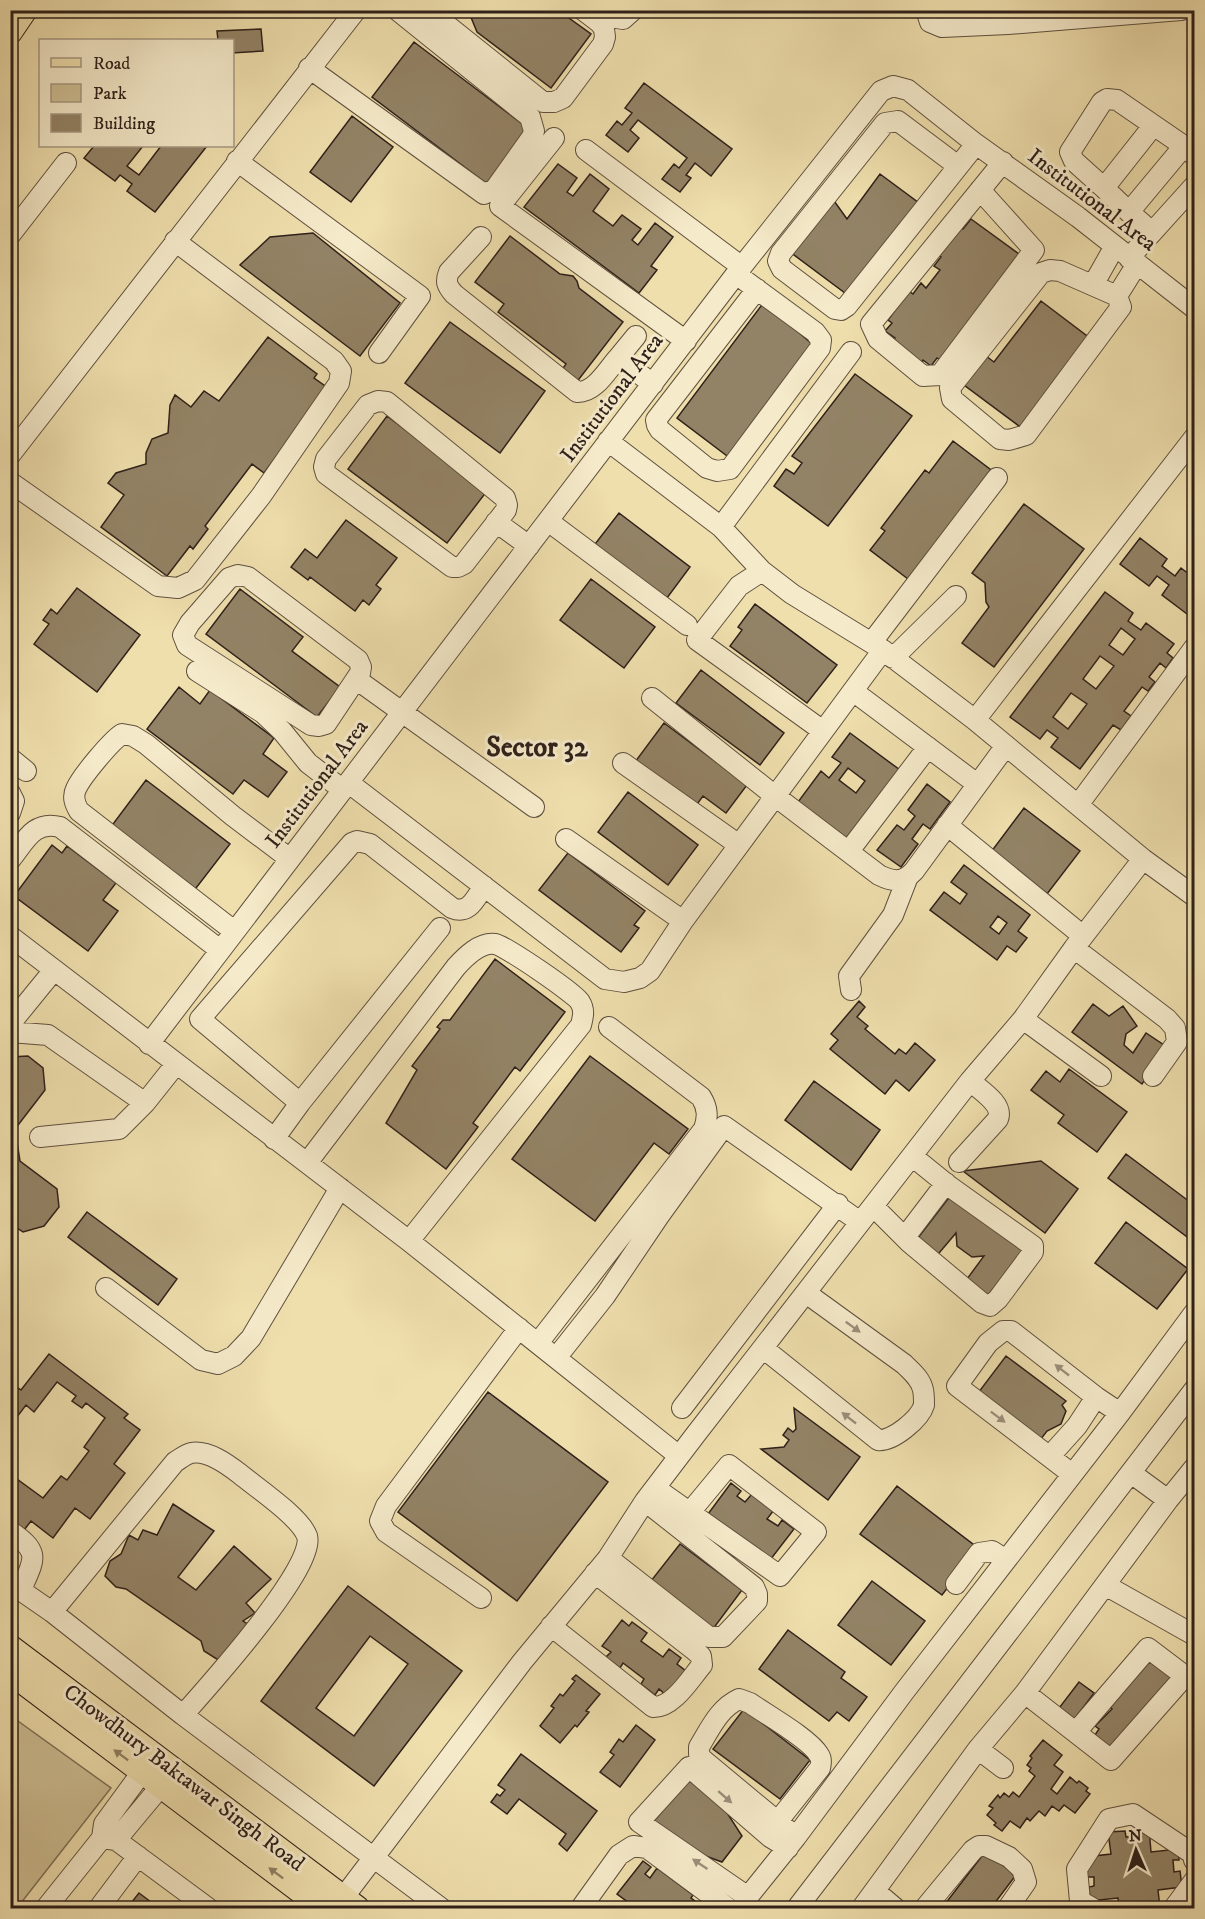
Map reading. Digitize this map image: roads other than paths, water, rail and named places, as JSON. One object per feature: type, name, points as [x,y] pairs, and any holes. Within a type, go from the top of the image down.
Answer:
[{"type":"main road","points":[[10,32],[25,10]]},
{"type":"main road","name":"Chowdhury Baktawar Singh Road","points":[[10,1647],[341,1905]]},
{"type":"main road","name":"Chowdhury Baktawar Singh Road","points":[[10,1672],[161,1786],[341,1905]]},
{"type":"street","points":[[10,455],[356,10]]},
{"type":"street","points":[[309,68],[484,194],[495,189],[532,137],[534,131],[530,117],[397,10]]},
{"type":"street","points":[[428,10],[543,102],[554,102],[563,99],[603,44],[604,29],[583,10]]},
{"type":"street","points":[[600,10],[610,18],[623,19],[633,10]]},
{"type":"street","points":[[926,10],[930,22],[942,27],[1008,17],[1181,10]]},
{"type":"street","name":"Institutional Area","points":[[149,1044],[739,270],[881,91],[893,87],[908,90],[1194,308]]},
{"type":"street","points":[[1129,212],[1189,150],[1117,100],[1107,99],[1102,102],[1071,152],[1074,161],[1129,212],[1152,232]]},
{"type":"street","points":[[958,166],[898,121],[885,123],[781,253],[778,261],[782,269],[835,309],[841,310],[848,306],[976,144]]},
{"type":"street","points":[[1104,188],[1153,126]]},
{"type":"street","points":[[554,138],[500,206],[686,342]]},
{"type":"street","points":[[586,150],[739,270],[757,289],[815,332],[821,340],[820,348],[730,469],[717,471],[707,468],[660,430],[656,420],[757,289]]},
{"type":"street","points":[[237,161],[420,296],[379,353]]},
{"type":"street","points":[[981,190],[1034,250],[940,375],[923,376],[878,339],[871,324],[1002,162]]},
{"type":"street","points":[[10,235],[66,164]]},
{"type":"street","points":[[1093,285],[1152,232],[1194,186]]},
{"type":"street","points":[[481,237],[448,272],[446,280],[448,287],[578,392],[584,393],[592,389],[636,336]]},
{"type":"street","points":[[10,483],[158,586],[178,588],[195,580],[261,496],[339,383],[341,371],[334,362],[175,241]]},
{"type":"street","points":[[1117,296],[1127,256]]},
{"type":"street","points":[[1050,270],[1060,271],[1093,285],[1117,296],[1121,304],[1118,311],[1026,435],[1009,440],[1000,439],[952,399],[950,388],[1041,273],[1050,270]]},
{"type":"street","points":[[721,527],[851,352]]},
{"type":"street","points":[[618,358],[668,405]]},
{"type":"street","points":[[378,401],[387,402],[505,498],[507,505],[496,522],[464,564],[452,567],[326,474],[324,467],[326,459],[368,405],[378,401]]},
{"type":"street","points":[[975,720],[1194,438]]},
{"type":"street","points":[[608,441],[721,527],[762,571],[792,594],[882,650],[975,720],[1143,859],[1194,896]]},
{"type":"street","points":[[197,671],[263,713],[282,731],[308,763],[346,786],[484,886],[605,979],[624,982],[640,978],[650,971],[683,921],[854,691],[998,478]]},
{"type":"street","points":[[548,521],[687,625]]},
{"type":"street","points":[[496,522],[529,546]]},
{"type":"street","points":[[762,571],[739,586],[697,640],[823,730]]},
{"type":"street","points":[[238,575],[248,577],[358,660],[362,667],[356,679],[326,724],[311,725],[187,645],[183,634],[229,578],[238,575]]},
{"type":"street","points":[[882,650],[956,596]]},
{"type":"street","points":[[1078,805],[1194,648]]},
{"type":"street","points":[[356,679],[534,807]]},
{"type":"street","points":[[854,691],[977,784]]},
{"type":"street","points":[[652,698],[775,796],[887,879],[898,881],[907,879]]},
{"type":"street","points":[[234,931],[79,811],[74,801],[75,789],[112,740],[122,734],[133,736],[146,744],[233,816],[290,859]]},
{"type":"street","points":[[849,851],[928,747]]},
{"type":"street","points":[[851,990],[849,976],[893,915],[907,879],[1005,747]]},
{"type":"street","points":[[623,763],[739,845]]},
{"type":"street","points":[[10,793],[14,801],[10,813]]},
{"type":"street","points":[[10,860],[35,830],[50,824],[60,826],[220,950]]},
{"type":"street","points":[[947,825],[1175,1028],[1177,1042],[1153,1076]]},
{"type":"street","points":[[566,839],[683,921]]},
{"type":"street","points":[[300,1103],[200,1019],[352,843],[357,841],[370,844],[452,908],[459,911],[469,907],[484,886]]},
{"type":"street","points":[[341,1905],[374,1858],[551,1626],[608,1558],[679,1456],[970,1081],[1023,1019],[1078,942],[1143,859]]},
{"type":"street","points":[[274,1139],[300,1103],[440,928]]},
{"type":"street","points":[[10,936],[409,1240],[679,1456]]},
{"type":"street","points":[[307,1163],[449,976],[467,956],[484,945],[496,944],[509,949],[564,988],[580,1001],[584,1012],[581,1025],[409,1240]]},
{"type":"street","points":[[10,1024],[54,970]]},
{"type":"street","points":[[1023,1019],[1101,1076]]},
{"type":"street","points":[[538,1343],[704,1129],[707,1119],[706,1105],[700,1097],[609,1027]]},
{"type":"street","points":[[10,1032],[48,1035],[145,1103]]},
{"type":"street","points":[[40,1137],[119,1129],[145,1103],[176,1064]]},
{"type":"street","points":[[959,1162],[998,1119],[1000,1113],[999,1107],[970,1081]]},
{"type":"street","points":[[556,1358],[605,1296],[724,1126],[838,1204],[860,1222]]},
{"type":"street","points":[[873,1206],[905,1237],[982,1303],[990,1306],[998,1299],[1033,1252],[1033,1246],[912,1156]]},
{"type":"street","points":[[905,1237],[946,1183]]},
{"type":"street","points":[[106,1288],[201,1360],[218,1364],[234,1356],[251,1338],[340,1188]]},
{"type":"street","points":[[682,1407],[838,1204]]},
{"type":"street","points":[[763,1348],[878,1440],[889,1440],[914,1420],[924,1405],[923,1389],[917,1377],[904,1364],[806,1293]]},
{"type":"street","points":[[763,1302],[784,1320]]},
{"type":"street","points":[[792,1842],[770,1836],[689,1767],[639,1822],[743,1903],[792,1842],[904,1692],[1120,1413],[1194,1313]]},
{"type":"street","points":[[481,1598],[386,1532],[380,1521],[386,1506],[519,1328]]},
{"type":"street","points":[[1072,1474],[957,1386],[988,1343],[1003,1331],[1011,1331],[1120,1413]]},
{"type":"street","points":[[797,1908],[1194,1390]]},
{"type":"street","points":[[1050,1456],[1077,1426],[1096,1397]]},
{"type":"street","points":[[52,1612],[176,1462],[189,1453],[207,1454],[237,1472],[300,1523],[308,1539],[305,1555],[263,1621],[183,1715]]},
{"type":"street","points":[[650,1495],[690,1512],[780,1576],[816,1532],[729,1465],[690,1512]]},
{"type":"street","points":[[862,1908],[978,1749],[1025,1693],[1194,1467]]},
{"type":"street","points":[[1131,1473],[1168,1500]]},
{"type":"street","points":[[608,1558],[709,1637],[723,1637],[757,1601],[758,1594],[754,1587],[650,1495]]},
{"type":"street","points":[[10,1531],[25,1541],[33,1555],[32,1564],[16,1587],[441,1908]]},
{"type":"street","points":[[956,1584],[980,1553],[992,1551],[1006,1560]]},
{"type":"street","points":[[551,1626],[653,1707],[668,1704],[702,1665],[701,1656],[693,1649],[595,1573]]},
{"type":"street","points":[[1105,1585],[1194,1635]]},
{"type":"street","points":[[1025,1693],[1111,1760],[1185,1676],[1148,1648],[1076,1732]]},
{"type":"street","points":[[778,1821],[820,1768],[820,1755],[810,1744],[750,1703],[739,1699],[728,1704],[722,1712],[699,1747],[699,1754],[702,1759],[778,1821],[792,1842]]},
{"type":"street","points":[[978,1749],[1003,1768]]},
{"type":"street","points":[[142,1772],[104,1824],[109,1839],[138,1856],[208,1908]]},
{"type":"street","points":[[46,1908],[161,1786]]},
{"type":"street","points":[[1092,1908],[1080,1901],[1077,1869],[1109,1819],[1133,1814],[1193,1854],[1194,1860]]},
{"type":"street","points":[[581,1908],[619,1855],[633,1846],[647,1848],[717,1905]]},
{"type":"street","points":[[925,1908],[973,1850],[979,1846],[986,1846],[1009,1857],[1022,1869],[1026,1882],[1008,1908]]},
{"type":"street","points":[[99,1908],[138,1856]]},
{"type":"street","points":[[1174,1908],[1194,1881]]},
{"type":"street","points":[[875,1891],[896,1908]]},
{"type":"district","name":"Sector 32","points":[[537,747]]}]
